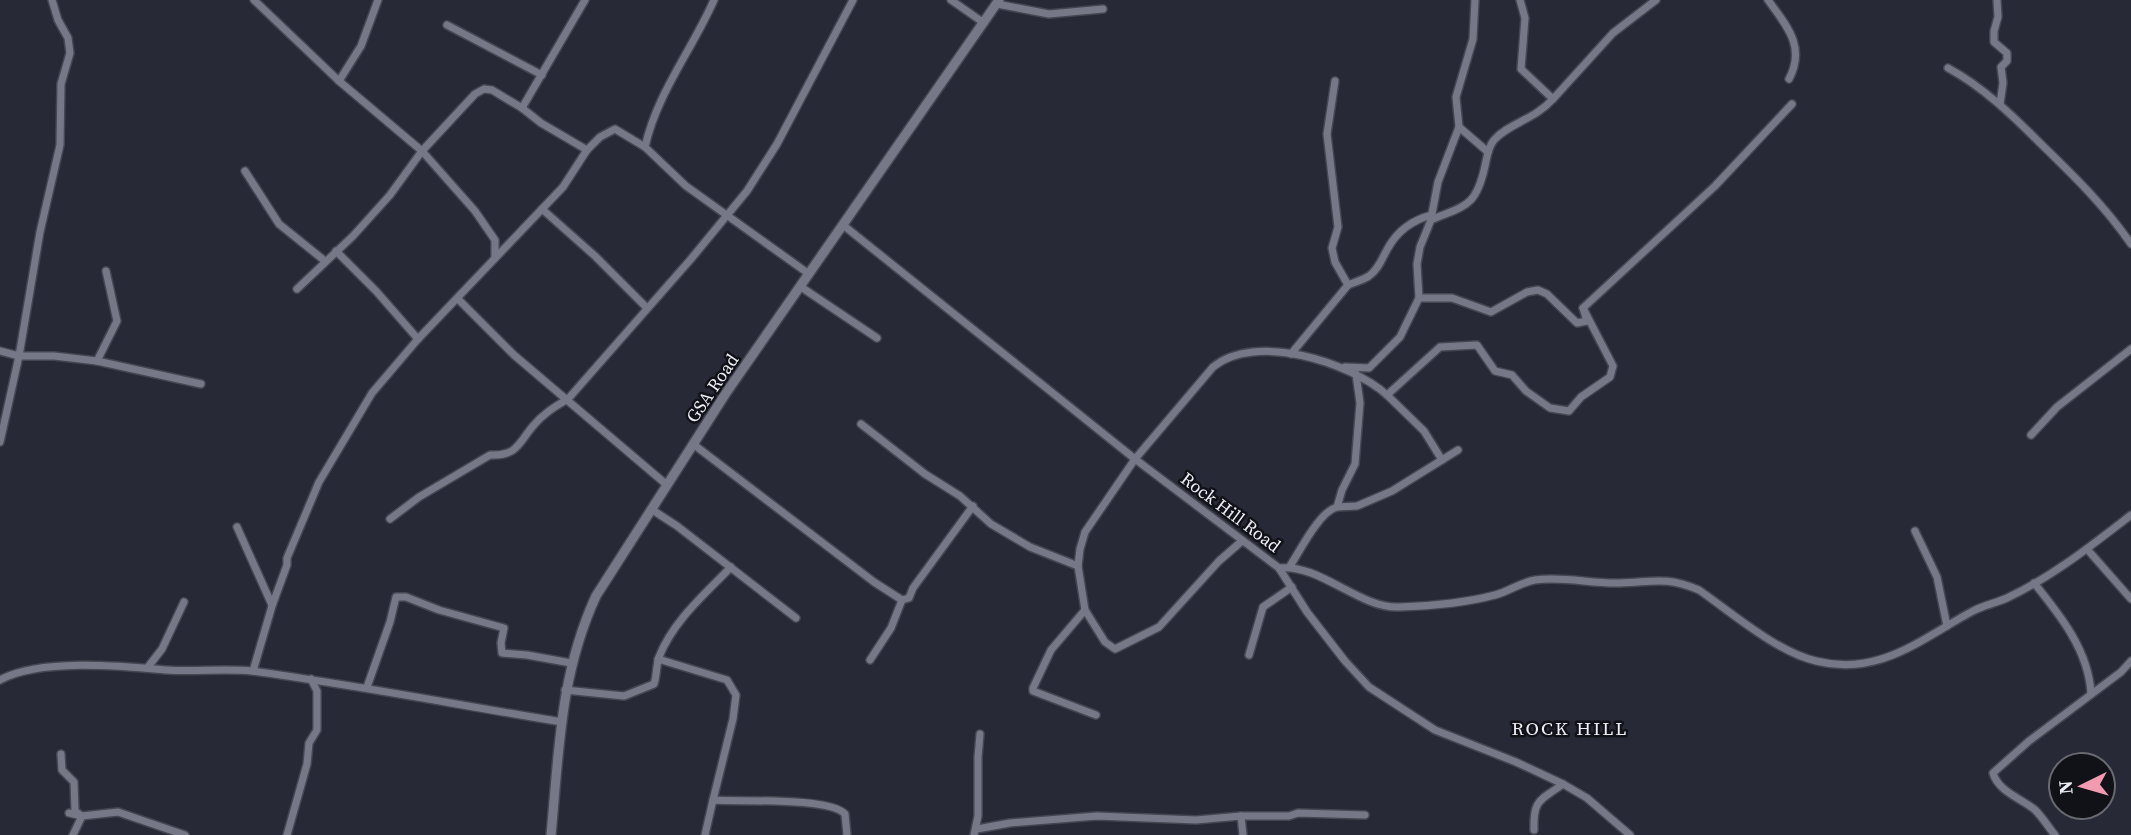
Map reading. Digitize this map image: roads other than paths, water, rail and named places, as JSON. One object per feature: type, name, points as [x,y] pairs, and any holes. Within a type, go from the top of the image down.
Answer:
[{"type":"street","points":[[0,442],[19,356],[40,232],[60,145],[61,85],[70,53],[68,38],[58,20],[52,0]]},
{"type":"street","points":[[254,0],[339,81],[422,151],[475,211],[495,240],[506,247]]},
{"type":"street","points":[[339,81],[361,46],[379,0]]},
{"type":"street","points":[[522,108],[585,0]]},
{"type":"street","points":[[645,147],[650,124],[673,73],[714,0]]},
{"type":"street","points":[[390,519],[419,497],[490,455],[503,455],[513,450],[522,443],[531,428],[547,411],[568,399],[747,191],[763,168],[853,0]]},
{"type":"street","points":[[951,0],[984,23]]},
{"type":"street","points":[[1341,367],[1370,368],[1400,337],[1419,298],[1417,264],[1420,247],[1431,217],[1438,182],[1459,127],[1456,97],[1473,39],[1475,0]]},
{"type":"street","points":[[1520,0],[1525,18],[1521,69],[1553,99]]},
{"type":"street","points":[[1291,354],[1348,285],[1370,275],[1382,262],[1387,249],[1403,229],[1417,218],[1431,217],[1466,206],[1477,191],[1493,141],[1504,131],[1543,110],[1613,33],[1656,0]]},
{"type":"street","points":[[1768,0],[1794,39],[1796,67],[1789,79]]},
{"type":"street","points":[[1997,0],[1998,17],[1994,42],[2007,53],[2007,61],[2001,67],[2003,83],[2000,104]]},
{"type":"street","points":[[998,2],[1049,14],[1103,9]]},
{"type":"street","name":"GSA Road","points":[[551,835],[565,690],[582,626],[596,596],[693,444],[998,2]]},
{"type":"street","points":[[447,25],[542,75]]},
{"type":"street","points":[[1948,68],[1966,77],[2000,104],[2092,193],[2131,244]]},
{"type":"street","points":[[1335,81],[1327,134],[1338,227],[1332,248],[1339,271],[1348,285]]},
{"type":"street","points":[[297,289],[390,195],[422,151],[475,94],[484,89],[492,90],[587,150]]},
{"type":"street","points":[[1583,308],[1715,186],[1792,104]]},
{"type":"street","points":[[1459,127],[1488,152]]},
{"type":"street","points":[[253,671],[287,558],[319,482],[372,393],[418,339],[563,187],[587,150],[600,137],[615,129],[645,147],[687,186],[809,274]]},
{"type":"street","points":[[245,171],[279,224],[325,261]]},
{"type":"street","points":[[542,209],[595,256],[647,308]]},
{"type":"street","name":"Rock Hill Road","points":[[843,225],[1135,459],[1279,568],[1307,612],[1368,687],[1435,730],[1563,784],[1587,798],[1630,835]]},
{"type":"street","points":[[495,240],[495,258]]},
{"type":"street","points":[[336,251],[418,339]]},
{"type":"street","points":[[97,361],[117,321],[106,271]]},
{"type":"street","points":[[801,287],[877,338]]},
{"type":"street","points":[[1419,298],[1452,298],[1492,312],[1527,292],[1538,290],[1547,294],[1577,323],[1587,321],[1583,308]]},
{"type":"street","points":[[458,299],[514,355],[667,485]]},
{"type":"street","points":[[1387,395],[1440,347],[1477,345],[1495,371],[1512,375],[1549,408],[1569,411],[1581,397],[1610,377],[1613,371],[1613,366],[1583,308]]},
{"type":"street","points":[[2031,435],[2057,407],[2131,349]]},
{"type":"street","points":[[0,351],[19,356],[54,356],[97,361],[201,384]]},
{"type":"street","points":[[1242,541],[1219,561],[1159,627],[1115,649],[1105,642],[1085,610],[1078,566],[1086,532],[1135,459],[1213,367],[1222,360],[1263,351],[1291,354],[1341,367],[1373,382],[1424,431],[1442,460]]},
{"type":"street","points":[[1337,507],[1355,464],[1360,403],[1356,374]]},
{"type":"street","points":[[861,424],[925,474],[972,506],[984,520],[1030,547],[1078,566]]},
{"type":"street","points":[[693,444],[874,582],[902,600]]},
{"type":"street","points":[[1290,566],[1310,534],[1331,509],[1357,506],[1392,491],[1458,450]]},
{"type":"street","points":[[902,600],[908,598],[913,587],[972,506]]},
{"type":"street","points":[[651,509],[732,567],[796,618]]},
{"type":"street","points":[[1279,568],[1290,566],[1347,589],[1379,606],[1398,607],[1496,595],[1531,580],[1619,583],[1658,579],[1685,584],[1699,590],[1791,653],[1835,664],[1863,663],[1902,653],[1975,610],[2007,598],[2087,549],[2131,515]]},
{"type":"street","points":[[237,527],[272,606]]},
{"type":"street","points":[[1915,531],[1937,577],[1947,626]]},
{"type":"street","points":[[2087,549],[2131,599]]},
{"type":"street","points":[[565,690],[624,696],[654,684],[658,659],[685,615],[732,567]]},
{"type":"street","points":[[2034,583],[2060,616],[2078,648],[2087,668],[2091,694]]},
{"type":"street","points":[[1249,655],[1264,607],[1293,587]]},
{"type":"street","points":[[367,687],[396,597],[406,597],[439,610],[504,628],[502,653],[527,654],[571,663]]},
{"type":"street","points":[[870,660],[891,628],[902,600]]},
{"type":"street","points":[[148,667],[162,649],[184,602]]},
{"type":"street","points":[[1085,610],[1051,650],[1033,691],[1042,697],[1097,715]]},
{"type":"street","points":[[658,659],[727,680],[736,695],[733,719],[705,835]]},
{"type":"street","points":[[2055,835],[2036,810],[2011,794],[1994,778],[1993,773],[2007,758],[2121,672],[2131,661]]},
{"type":"street","points":[[0,680],[34,667],[253,671],[367,687],[562,723]]},
{"type":"street","points":[[287,835],[307,764],[309,743],[317,730],[317,691],[311,679]]},
{"type":"street","points":[[980,734],[975,832],[1010,823],[1097,816],[1196,820],[1289,816],[1298,813],[1364,816]]},
{"type":"street","points":[[61,754],[62,771],[74,782],[75,811],[82,816]]},
{"type":"street","points":[[1534,830],[1534,808],[1537,802],[1563,784]]},
{"type":"street","points":[[713,800],[806,803],[835,807],[845,814],[847,835]]},
{"type":"street","points":[[69,813],[82,816],[118,811],[185,835]]},
{"type":"street","points":[[73,835],[82,816]]},
{"type":"street","points":[[1241,816],[1243,835]]},
{"type":"district","name":"ROCK HILL","points":[[1570,728]]}]
